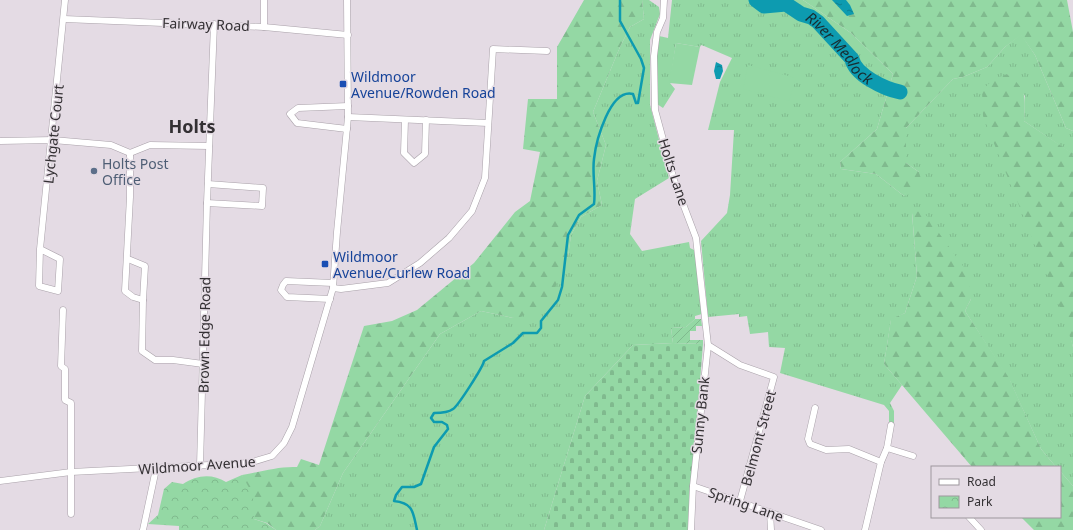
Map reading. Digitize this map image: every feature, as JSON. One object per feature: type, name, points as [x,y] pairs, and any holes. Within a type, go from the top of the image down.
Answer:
[{"type":"street","name":"Lychgate Court","points":[[40,249],[60,259],[58,292],[39,286],[40,249],[65,0]]},
{"type":"street","points":[[264,0],[264,27]]},
{"type":"street","name":"Wildmoor Avenue","points":[[0,481],[71,472],[156,469],[260,461],[272,456],[278,451],[289,433],[296,415],[333,285],[348,117],[347,0]]},
{"type":"street","name":"Holts Lane","points":[[664,0],[663,18],[656,32],[654,56],[655,110],[674,180],[696,238],[708,345]]},
{"type":"street","name":"Fairway Road","points":[[64,19],[214,24],[348,35]]},
{"type":"street","name":"Brown Edge Road","points":[[200,466],[207,203],[214,24]]},
{"type":"street","points":[[330,299],[287,296],[281,290],[286,281],[333,285],[341,289],[388,283],[420,263],[449,238],[472,211],[485,178],[493,48],[547,52]]},
{"type":"street","points":[[347,129],[297,123],[290,114],[298,108],[348,106]]},
{"type":"street","points":[[348,117],[488,123]]},
{"type":"street","points":[[405,120],[404,153],[414,163],[425,154],[426,120]]},
{"type":"street","points":[[0,141],[52,140],[111,145],[130,153],[150,144],[209,146]]},
{"type":"street","points":[[130,153],[128,259],[125,291],[132,297],[143,300]]},
{"type":"street","points":[[207,203],[262,206],[263,188],[208,184]]},
{"type":"street","points":[[128,259],[145,266],[142,351],[155,360],[203,364]]},
{"type":"street","points":[[63,310],[61,366],[65,370],[65,400],[72,403],[71,514]]},
{"type":"street","name":"Belmont Street","points":[[708,345],[740,365],[774,377],[740,501]]},
{"type":"street","name":"Sunny Bank","points":[[691,530],[693,486],[708,345]]},
{"type":"street","points":[[815,408],[808,439],[810,444],[826,450],[849,449],[881,462]]},
{"type":"street","points":[[865,530],[881,462],[887,448],[891,425]]},
{"type":"street","points":[[887,448],[913,456]]},
{"type":"street","points":[[143,530],[156,469]]},
{"type":"street","name":"Spring Lane","points":[[693,486],[821,530]]},
{"type":"street","points":[[770,512],[770,530]]},
{"type":"street","points":[[970,518],[981,530]]},
{"type":"green space","points":[[584,0],[642,0],[644,19],[630,27],[593,112],[606,145],[597,181],[602,205],[581,217],[571,235],[568,257],[549,302],[520,317],[513,318],[481,311],[440,334],[343,473],[320,526],[315,530],[276,530],[267,523],[254,519],[242,475],[276,468],[297,467],[301,459],[319,465],[364,326],[392,321],[417,310],[474,263],[515,212],[530,201],[540,152],[523,149],[528,99],[557,99],[557,47]]},
{"type":"green space","points":[[642,0],[649,0],[659,7],[660,14],[650,40],[650,105],[669,178],[635,199],[630,234],[642,251],[689,242],[690,248],[696,251],[702,314],[695,316],[695,319],[686,327],[671,328],[673,343],[633,345],[585,396],[544,530],[315,530],[320,526],[343,473],[440,334],[481,311],[513,318],[568,257],[571,235],[581,217],[602,205],[597,181],[606,145],[593,112],[630,27],[644,19]]},
{"type":"green space","points":[[672,0],[803,0],[851,33],[893,74],[877,129],[840,162],[841,169],[876,174],[904,196],[919,172],[906,163],[906,128],[953,79],[963,77],[987,67],[1005,47],[1021,34],[1035,55],[1066,128],[1073,131],[1073,156],[1071,153],[1024,121],[1025,96],[1007,74],[1073,347],[1073,486],[1061,472],[1061,466],[1055,466],[1041,449],[1010,381],[965,311],[971,299],[912,213],[917,276],[905,313],[891,320],[884,364],[902,385],[890,403],[894,411],[894,423],[889,423],[889,411],[884,405],[780,373],[785,348],[769,347],[768,332],[750,334],[747,316],[739,317],[739,314],[708,317],[701,241],[727,213],[730,195],[734,130],[708,130],[720,82],[732,58],[701,45],[700,47],[676,43],[670,83],[675,89],[663,108],[657,104],[656,59],[659,36],[668,38]]},
{"type":"green space","points":[[803,0],[1067,0],[1073,32],[1073,131],[1066,128],[1035,55],[1021,35],[1005,47],[987,67],[963,77],[953,79],[906,128],[906,163],[919,172],[922,183],[920,190],[904,196],[876,174],[841,169],[840,162],[877,129],[893,74],[851,33]]},
{"type":"green space","points":[[676,43],[700,47],[692,85],[669,83]]},
{"type":"green space","points":[[748,65],[796,78],[789,101],[743,89]]},
{"type":"green space","points":[[1007,74],[1019,85],[1024,94],[1024,121],[1072,153],[1073,156],[1073,347],[1065,320],[983,116],[982,90],[993,80]]},
{"type":"green space","points":[[923,211],[968,273],[971,299],[965,311],[1009,378],[1041,449],[1055,466],[971,466],[884,364],[891,319],[905,313],[917,276],[912,212]]},
{"type":"green space","points":[[695,319],[701,319],[702,326],[696,326],[696,331],[690,331],[690,340],[703,340],[703,344],[673,343],[671,328],[686,327]]},
{"type":"green space","points":[[673,343],[703,344],[688,530],[544,530],[585,396],[633,345]]},
{"type":"green space","points":[[1061,472],[1073,486],[1073,530],[1034,530],[1022,518],[1061,518]]},
{"type":"green space","points":[[242,475],[253,495],[254,519],[266,523],[276,530],[179,530],[179,526],[148,524],[158,515],[164,489],[172,482],[183,484],[199,477],[210,476],[226,482]]},
{"type":"water","points":[[832,0],[846,0],[854,14],[847,16]]},
{"type":"water","points":[[716,62],[722,65],[723,71],[720,79],[716,79],[714,71]]},
{"type":"waterway","points":[[417,530],[412,510],[405,504],[394,501],[396,495],[402,487],[414,487],[421,484],[434,447],[448,429],[447,425],[442,422],[434,422],[431,418],[434,413],[449,411],[456,406],[475,378],[484,361],[513,343],[523,333],[537,333],[541,328],[541,321],[558,300],[562,287],[568,235],[579,215],[594,204],[594,159],[601,129],[611,107],[617,99],[625,94],[633,94],[636,103],[638,103],[644,68],[641,59],[620,21],[620,0]]},
{"type":"waterway","name":"River Medlock","points":[[756,0],[764,6],[786,4],[801,14],[811,17],[818,22],[852,59],[854,65],[865,76],[887,88],[900,92]]},
{"type":"place","name":"Wildmoor Avenue/Rowden Road","points":[[343,84]]},
{"type":"place","name":"Holts Post Office","points":[[94,171]]},
{"type":"place","name":"Wildmoor Avenue/Curlew Road","points":[[325,264]]},
{"type":"district","name":"Holts","points":[[192,126]]}]
